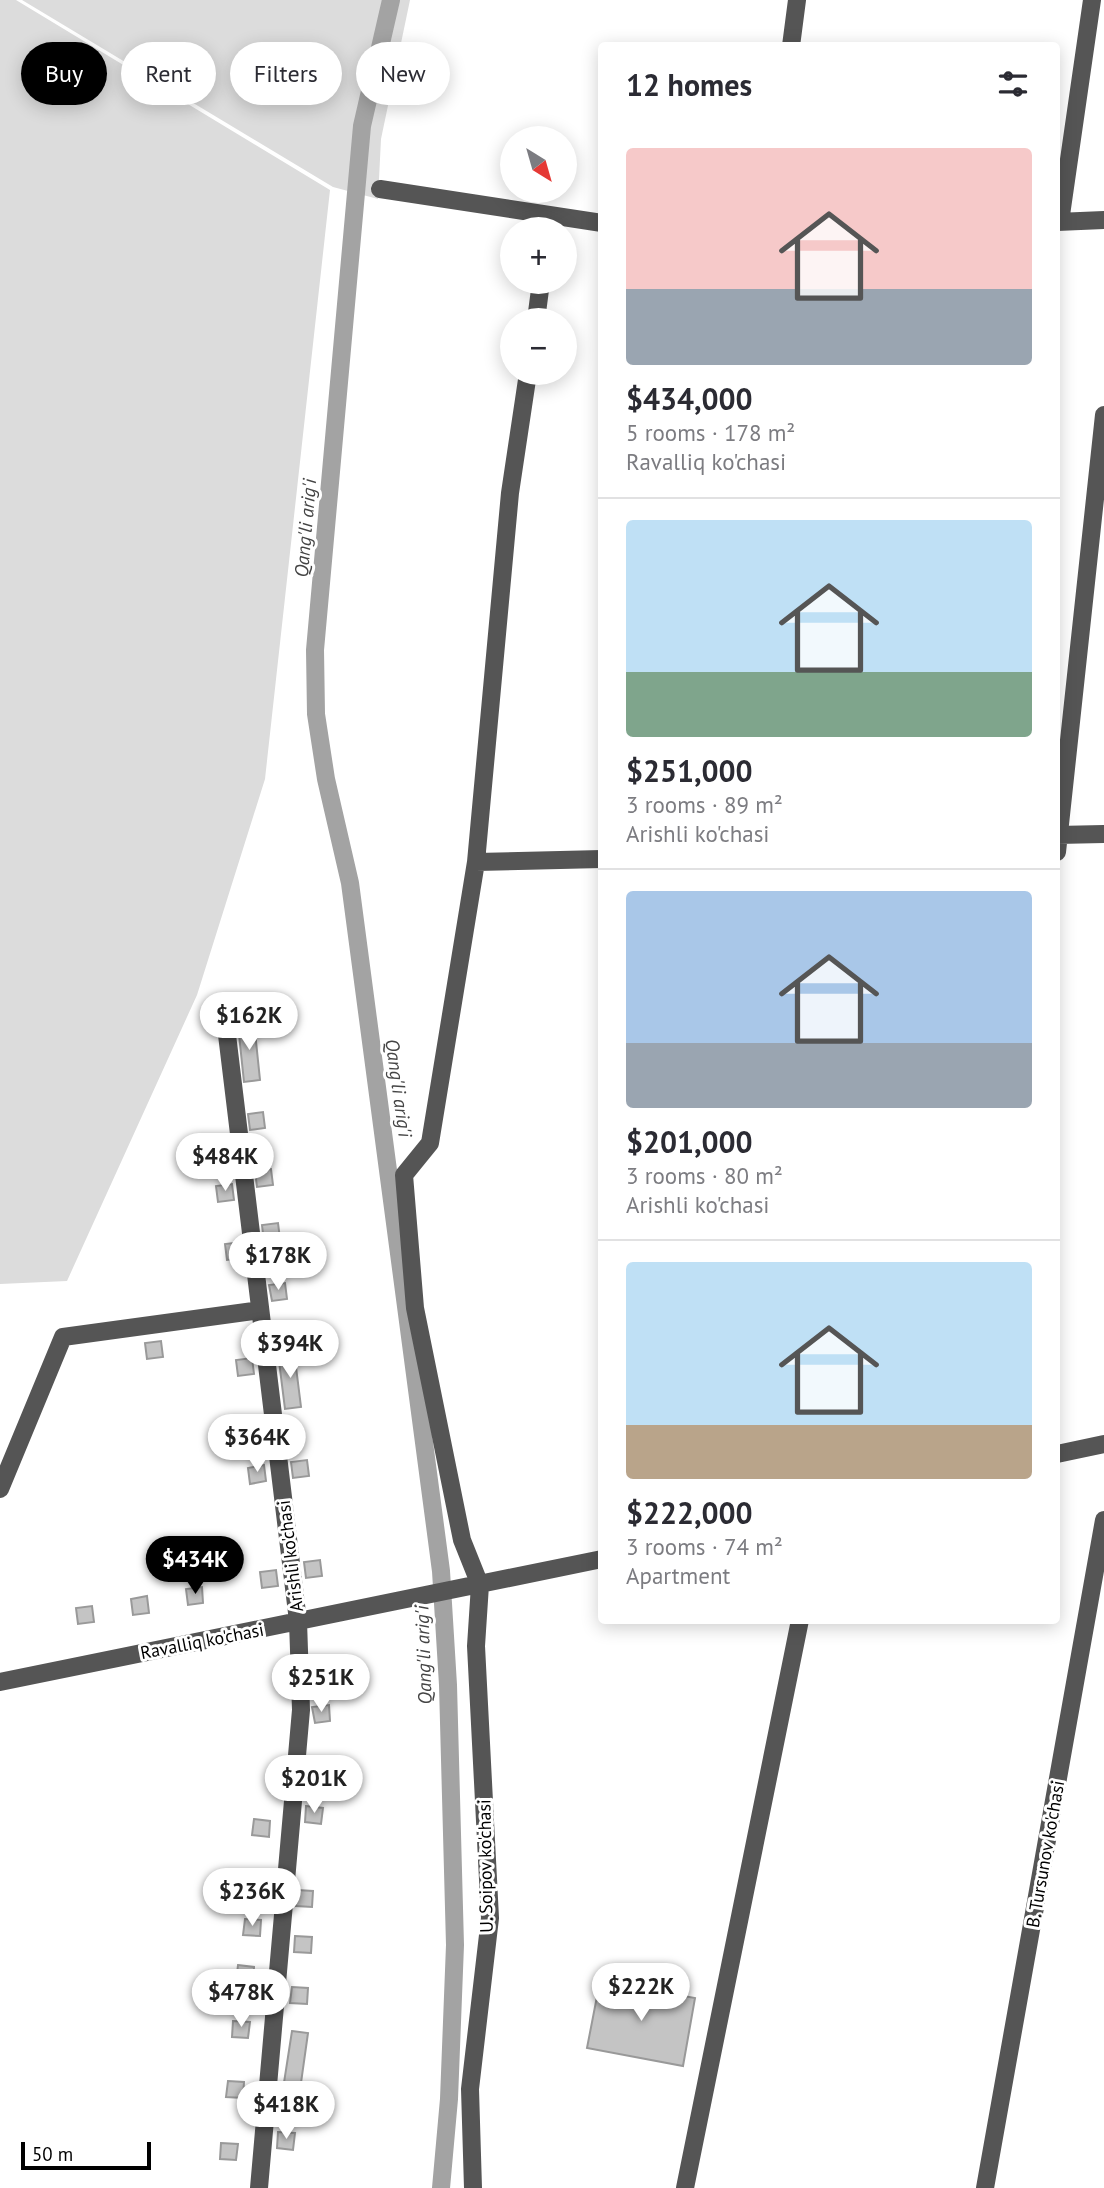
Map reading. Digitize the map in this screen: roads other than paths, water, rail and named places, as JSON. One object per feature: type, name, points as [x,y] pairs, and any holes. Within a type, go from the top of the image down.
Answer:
[{"type":"street","points":[[792,42],[797,0]]},
{"type":"street","points":[[1060,209],[1091,0]]},
{"type":"street","points":[[380,189],[525,217]]},
{"type":"street","points":[[1060,222],[1104,219]]},
{"type":"street","points":[[577,223],[598,223]]},
{"type":"street","points":[[475,1586],[462,1540],[417,1320],[404,1175],[430,1143],[476,862],[510,494],[526,385]]},
{"type":"street","points":[[1060,822],[1104,415]]},
{"type":"street","points":[[1060,841],[1104,834]]},
{"type":"street","points":[[476,862],[598,859]]},
{"type":"street","name":"Arishli ko'chasi","points":[[224,1010],[298,1621],[301,1710],[259,2188]]},
{"type":"street","points":[[0,1489],[63,1337],[260,1310]]},
{"type":"street","points":[[1060,1453],[1104,1444]]},
{"type":"street","name":"B. Tursunov ko'chasi","points":[[985,2188],[1104,1520]]},
{"type":"street","name":"Ravalliq ko'chasi","points":[[0,1682],[598,1560]]},
{"type":"street","name":"U. Soipov ko'chasi","points":[[473,2188],[470,2088],[490,1918],[475,1586]]},
{"type":"street","points":[[685,2188],[799,1624]]},
{"type":"waterway","name":"Qang'li arig'i","points":[[391,0],[362,126],[315,650],[316,714],[326,779],[350,883],[441,1571],[448,1685],[455,1945],[449,2099],[441,2188]]}]
